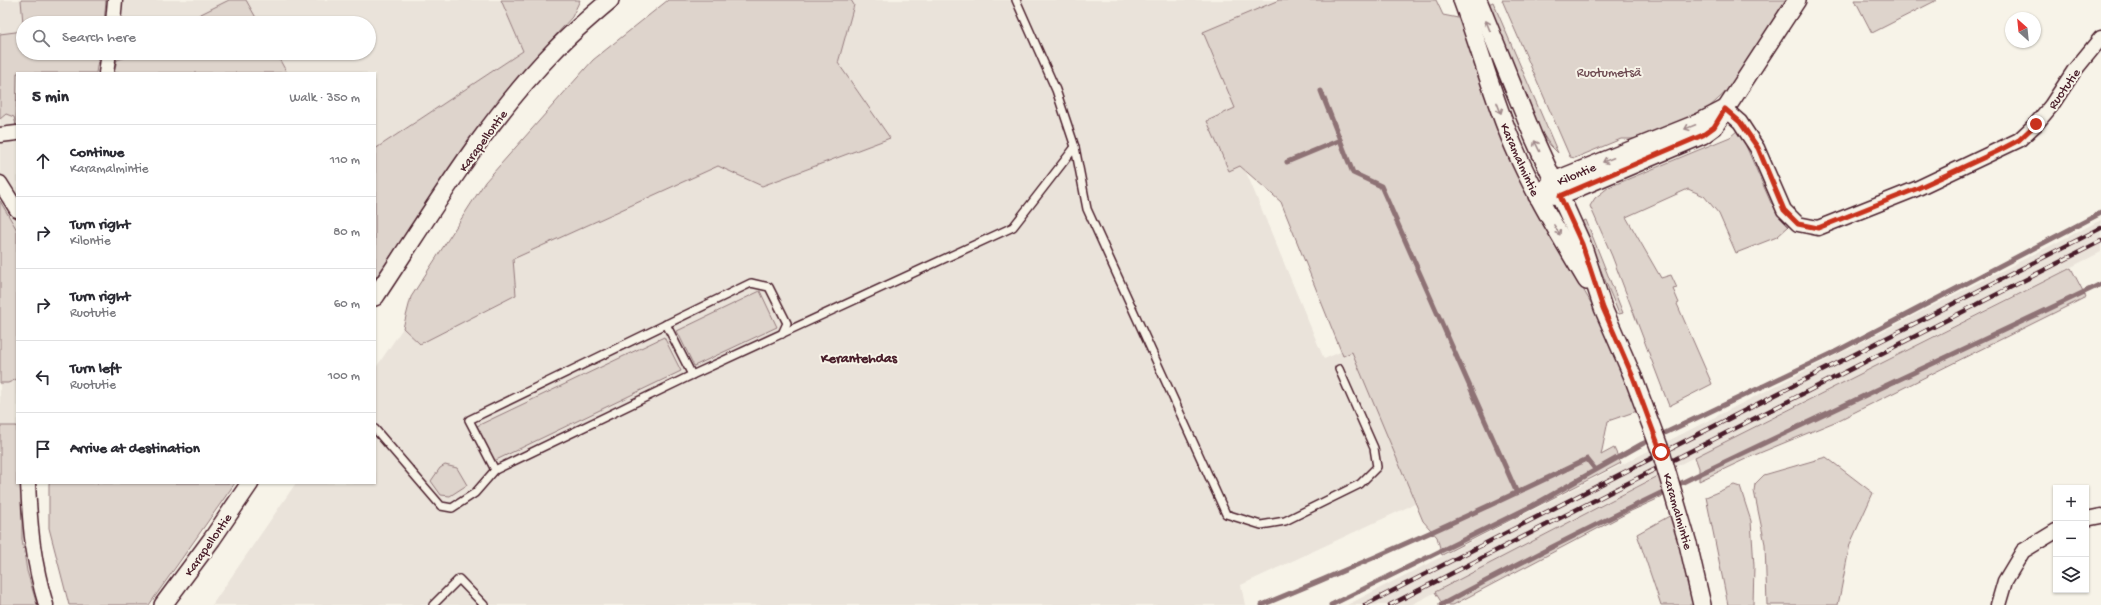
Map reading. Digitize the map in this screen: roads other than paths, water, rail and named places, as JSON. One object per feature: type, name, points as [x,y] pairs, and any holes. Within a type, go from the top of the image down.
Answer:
[{"type":"street","points":[[114,16],[115,0]]},
{"type":"street","name":"Karapellontie","points":[[376,296],[484,135],[517,92],[554,51],[610,0]]},
{"type":"street","name":"Karamalmintie","points":[[1462,0],[1498,108],[1514,147],[1537,196],[1603,308]]},
{"type":"street","name":"Karamalmintie","points":[[1478,0],[1533,136],[1582,244],[1603,308],[1633,377],[1661,452],[1688,544],[1702,605]]},
{"type":"street","name":"Kilontie","points":[[1537,196],[1703,135],[1714,127],[1725,109],[1742,87],[1797,0]]},
{"type":"street","name":"Ruotutie","points":[[1725,109],[1740,122],[1758,148],[1784,210],[1798,224],[1818,228],[1916,189],[2019,140],[2051,106],[2074,71],[2101,38]]},
{"type":"street","points":[[106,72],[108,60]]},
{"type":"street","points":[[0,135],[16,133]]},
{"type":"street","points":[[0,183],[16,208]]},
{"type":"street","points":[[28,484],[31,541],[36,574],[46,605]]},
{"type":"street","name":"Karapellontie","points":[[163,605],[212,539],[249,484]]},
{"type":"street","points":[[2089,518],[2101,516]]},
{"type":"street","points":[[1998,605],[2005,581],[2023,551],[2053,533]]},
{"type":"lane","points":[[1016,0],[1056,90],[1075,147],[1087,209],[1226,514],[1260,525],[1285,521],[1360,484],[1377,466],[1374,448],[1339,369]]},
{"type":"lane","points":[[376,430],[440,506],[452,508],[470,497],[495,470],[692,375],[1013,227],[1075,147]]},
{"type":"lane","points":[[495,470],[469,420],[751,283],[769,287],[787,323],[782,334]]},
{"type":"lane","points":[[666,324],[692,375]]},
{"type":"lane","points":[[433,605],[459,579],[484,605]]},
{"type":"waterway","points":[[1321,91],[1353,173],[1381,186],[1517,493]]},
{"type":"waterway","points":[[1287,162],[1340,140]]},
{"type":"waterway","points":[[1331,605],[1532,506],[1642,444],[1835,352],[2101,213]]},
{"type":"waterway","points":[[1441,605],[1522,562],[1686,480],[2101,284]]},
{"type":"waterway","points":[[1262,605],[1426,535],[1587,459],[1595,469]]},
{"type":"railway","points":[[1365,605],[2101,228]]},
{"type":"railway","points":[[1390,605],[2101,241]]},
{"type":"district","name":"Kerantehdas","points":[[859,357]]},
{"type":"park label","name":"Ruotumetsä","points":[[1609,71]]}]
